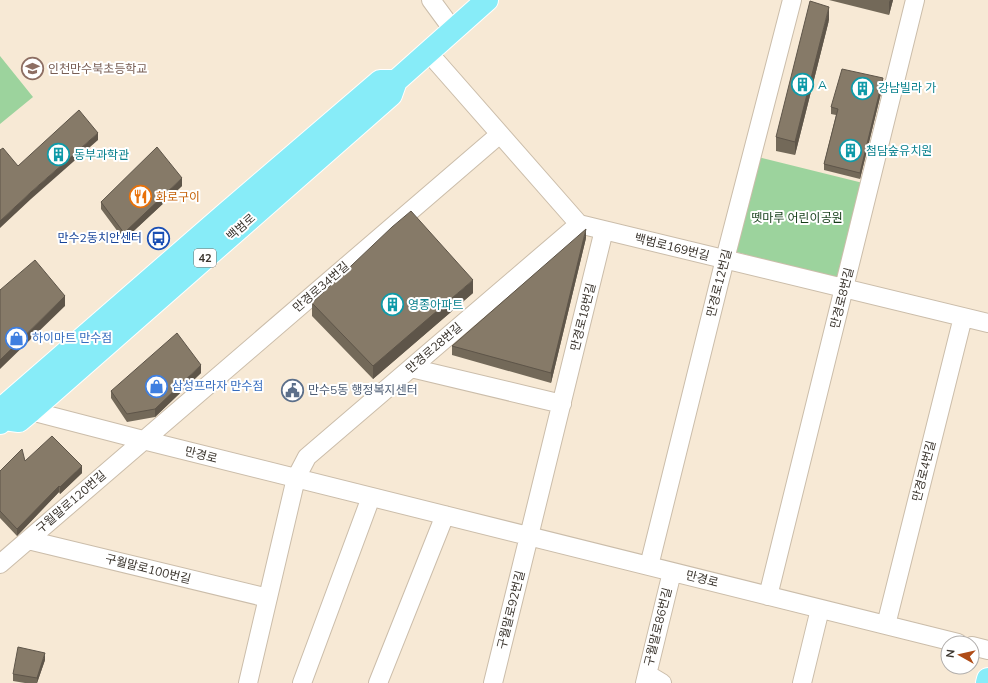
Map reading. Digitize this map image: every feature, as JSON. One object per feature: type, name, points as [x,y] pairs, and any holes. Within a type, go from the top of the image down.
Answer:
[{"type":"main road","name":"백범로","points":[[396,81],[380,81],[230,210],[8,403],[2,421],[19,421],[31,411],[391,95],[396,81],[487,0]]},
{"type":"main road","points":[[987,683],[988,679]]},
{"type":"street","points":[[431,0],[453,30]]},
{"type":"street","name":"만경로12번길","points":[[648,566],[724,259],[792,0]]},
{"type":"street","name":"만경로8번길","points":[[768,596],[915,0]]},
{"type":"street","points":[[428,52],[579,224]]},
{"type":"street","name":"만경로34번길","points":[[143,440],[500,134]]},
{"type":"street","name":"백범로169번길","points":[[579,224],[988,323]]},
{"type":"street","name":"만경로28번길","points":[[296,478],[307,457],[579,224]]},
{"type":"street","name":"만경로18번길","points":[[529,536],[604,230]]},
{"type":"street","name":"만경로4번길","points":[[886,625],[963,317]]},
{"type":"street","points":[[411,368],[562,404]]},
{"type":"street","name":"만경로","points":[[31,411],[940,638]]},
{"type":"street","name":"구월말로120번길","points":[[0,564],[143,440]]},
{"type":"street","points":[[248,683],[296,478]]},
{"type":"street","points":[[302,683],[371,497]]},
{"type":"street","points":[[378,683],[445,515]]},
{"type":"street","name":"구월말로92번길","points":[[493,683],[529,536]]},
{"type":"street","name":"구월말로100번길","points":[[28,540],[268,598]]},
{"type":"street","name":"구월말로86번길","points":[[651,680],[672,572]]},
{"type":"street","points":[[802,683],[820,609]]},
{"type":"green space","points":[[0,56],[33,97],[0,124]]},
{"type":"green space","name":"뗏마루 어린이공원","points":[[758,157],[863,183],[836,280],[733,251]]},
{"type":"building","name":"A","points":[[810,1],[829,7],[795,142],[776,137]]},
{"type":"building","points":[[842,69],[883,78],[860,173],[824,164],[838,109],[831,107]]},
{"type":"building","points":[[79,110],[98,133],[0,221],[0,150],[3,148],[18,166]]},
{"type":"building","name":"화로구이","points":[[157,147],[182,178],[124,233],[101,202]]},
{"type":"building","name":"영종아파트","points":[[411,211],[473,280],[373,366],[312,303],[392,227]]},
{"type":"building","points":[[586,229],[551,373],[452,346]]},
{"type":"building","name":"하이마트 만수점","points":[[35,260],[65,296],[0,360],[0,290]]},
{"type":"building","name":"삼성프라자 만수점","points":[[177,333],[201,365],[155,409],[127,414],[111,391]]},
{"type":"building","points":[[52,436],[82,466],[60,487],[59,486],[17,529],[0,511],[0,471],[22,449],[25,461]]},
{"type":"building","points":[[18,647],[45,653],[37,678],[13,674]]},
{"type":"place","name":"인천만수북초등학교","points":[[33,69]]},
{"type":"place","name":"A","points":[[802,85]]},
{"type":"place","name":"강남빌라 가","points":[[862,88]]},
{"type":"place","name":"첨담숲유치원","points":[[850,151]]},
{"type":"place","name":"동부과학관","points":[[59,155]]},
{"type":"place","name":"화로구이","points":[[141,197]]},
{"type":"place","name":"만수2동치안센터","points":[[158,238]]},
{"type":"place","name":"영종아파트","points":[[392,305]]},
{"type":"place","name":"하이마트 만수점","points":[[16,338]]},
{"type":"place","name":"삼성프라자 만수점","points":[[157,386]]},
{"type":"place","name":"만수5동 행정복지센터","points":[[292,390]]}]
